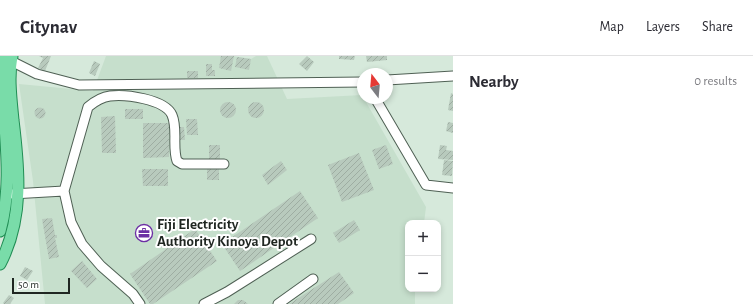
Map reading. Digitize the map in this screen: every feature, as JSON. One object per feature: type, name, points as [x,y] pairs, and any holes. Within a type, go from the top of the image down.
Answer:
[{"type":"main road","points":[[0,231],[5,212],[7,162],[1,98],[8,58]]},
{"type":"main road","points":[[0,264],[13,229],[19,194],[8,58]]},
{"type":"street","points":[[8,58],[37,74],[80,85],[357,82]]},
{"type":"street","points":[[393,80],[453,76]]},
{"type":"street","points":[[140,304],[133,294],[101,266],[82,244],[72,222],[64,191],[88,107],[94,102],[110,96],[146,99],[156,102],[169,110],[173,118],[174,154],[177,161],[182,164],[224,164]]},
{"type":"street","points":[[379,104],[426,185],[453,188]]},
{"type":"street","points":[[6,194],[64,191]]},
{"type":"street","points":[[204,304],[227,292],[311,239]]},
{"type":"street","points":[[278,304],[313,279]]},
{"type":"shaded area","points":[[106,56],[233,56],[251,59],[256,56],[267,56],[287,99],[357,95],[357,104],[367,104],[426,207],[424,220],[405,220],[405,292],[415,292],[415,304],[45,304],[33,181],[19,84],[93,91]]},
{"type":"building","points":[[39,56],[51,56],[45,71],[38,68],[43,58]]},
{"type":"building","points":[[221,56],[234,56],[231,71],[219,68]]},
{"type":"building","points":[[307,56],[314,62],[307,71],[299,64]]},
{"type":"building","points":[[339,56],[355,56],[354,60],[339,59]]},
{"type":"building","points":[[366,56],[387,56],[387,60],[367,62]]},
{"type":"building","points":[[237,57],[251,59],[249,70],[235,67]]},
{"type":"building","points":[[94,61],[100,64],[95,76],[89,73]]},
{"type":"building","points":[[206,64],[212,64],[212,70],[215,70],[215,76],[206,76]]},
{"type":"building","points":[[187,71],[198,71],[198,78],[187,78]]},
{"type":"building","points":[[451,93],[453,94],[453,111],[448,110]]},
{"type":"building","points":[[228,102],[235,107],[236,110],[231,117],[228,118],[221,113],[220,110],[225,103]]},
{"type":"building","points":[[256,102],[262,104],[264,110],[262,116],[256,118],[250,116],[248,110],[250,104]]},
{"type":"building","points":[[38,108],[42,108],[44,109],[44,117],[38,118],[35,115],[35,111]]},
{"type":"building","points":[[125,109],[143,109],[143,119],[125,119]]},
{"type":"building","points":[[115,116],[116,153],[102,153],[101,117]]},
{"type":"building","points":[[186,119],[197,119],[198,135],[187,135]]},
{"type":"building","points":[[448,122],[453,123],[453,133],[446,131]]},
{"type":"building","points":[[143,123],[169,123],[169,157],[143,158]]},
{"type":"building","points":[[178,127],[184,127],[185,140],[178,140]]},
{"type":"building","points":[[209,145],[220,145],[220,161],[209,161]]},
{"type":"building","points":[[386,145],[393,164],[379,169],[372,150]]},
{"type":"building","points":[[440,145],[447,146],[446,150],[453,151],[453,160],[438,159]]},
{"type":"building","points":[[359,153],[374,190],[342,202],[328,165]]},
{"type":"building","points":[[444,160],[453,161],[452,176],[442,175]]},
{"type":"building","points":[[281,161],[287,170],[268,185],[262,175]]},
{"type":"building","points":[[219,167],[219,180],[207,180],[207,168]]},
{"type":"building","points":[[142,169],[168,169],[168,186],[143,186]]},
{"type":"building","points":[[300,191],[318,218],[240,271],[222,244]]},
{"type":"building","points":[[52,218],[55,235],[57,235],[57,238],[55,238],[59,257],[49,259],[42,219]]},
{"type":"building","points":[[354,220],[360,230],[339,243],[333,233]]},
{"type":"building","points":[[195,229],[217,261],[153,304],[150,304],[130,274]]},
{"type":"building","points":[[82,261],[97,279],[87,288],[71,271]]},
{"type":"building","points":[[25,267],[33,271],[27,280],[20,276]]},
{"type":"building","points":[[339,272],[354,293],[338,304],[289,304]]},
{"type":"building","points":[[9,295],[14,298],[10,304],[4,304],[3,303]]},
{"type":"building","points":[[238,300],[243,300],[248,304],[234,304]]},
{"type":"place","name":"Fiji Electricity Authority Kinoya Depot","points":[[144,233]]}]
